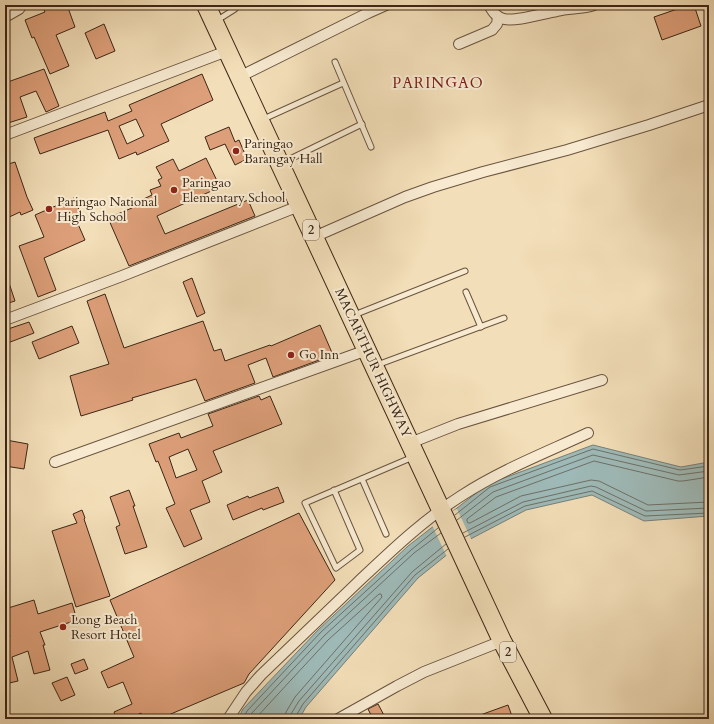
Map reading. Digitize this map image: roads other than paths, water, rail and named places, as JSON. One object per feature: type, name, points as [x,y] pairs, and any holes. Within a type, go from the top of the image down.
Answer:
[{"type":"highway","name":"MACARTHUR HIGHWAY","points":[[206,5],[502,641],[543,719]]},
{"type":"street","points":[[5,17],[19,9],[22,5]]},
{"type":"street","points":[[239,77],[386,5]]},
{"type":"street","points":[[489,5],[494,14],[506,20],[557,10],[577,9],[594,5]]},
{"type":"street","points":[[459,44],[492,30],[497,24],[498,17]]},
{"type":"street","points":[[5,135],[227,51]]},
{"type":"street","points":[[314,237],[405,197],[433,187],[574,148],[709,105]]},
{"type":"street","points":[[5,320],[300,206]]},
{"type":"street","points":[[55,462],[370,358]]},
{"type":"street","points":[[413,449],[458,424],[602,380]]},
{"type":"street","points":[[228,719],[246,692],[261,675],[413,531],[442,513],[461,496],[489,479],[588,433]]},
{"type":"street","points":[[338,719],[424,672],[502,641]]},
{"type":"lane","points":[[214,22],[235,9],[233,5]]},
{"type":"lane","points":[[335,62],[371,147]]},
{"type":"lane","points":[[261,124],[268,117],[343,83]]},
{"type":"lane","points":[[281,166],[288,160],[362,124]]},
{"type":"lane","points":[[351,317],[465,270]]},
{"type":"lane","points":[[466,292],[481,327]]},
{"type":"lane","points":[[370,358],[481,327],[504,318]]},
{"type":"lane","points":[[334,490],[360,550],[336,568],[305,503],[334,490],[362,479],[413,449]]},
{"type":"lane","points":[[362,479],[386,534]]},
{"type":"water","points":[[593,445],[681,467],[709,462],[709,516],[644,521],[592,495],[526,510],[459,545],[418,578],[306,707],[299,719],[238,719],[243,709],[318,630],[408,546],[488,484]]},
{"type":"place","name":"Paringao Barangay Hall","points":[[236,151]]},
{"type":"place","name":"Paringao Elementary School","points":[[174,190]]},
{"type":"place","name":"Paringao National High School","points":[[49,209]]},
{"type":"place","name":"Go Inn","points":[[291,355]]},
{"type":"place","name":"Long Beach Resort Hotel","points":[[63,627]]},
{"type":"district","name":"PARINGAO","points":[[438,83]]}]
